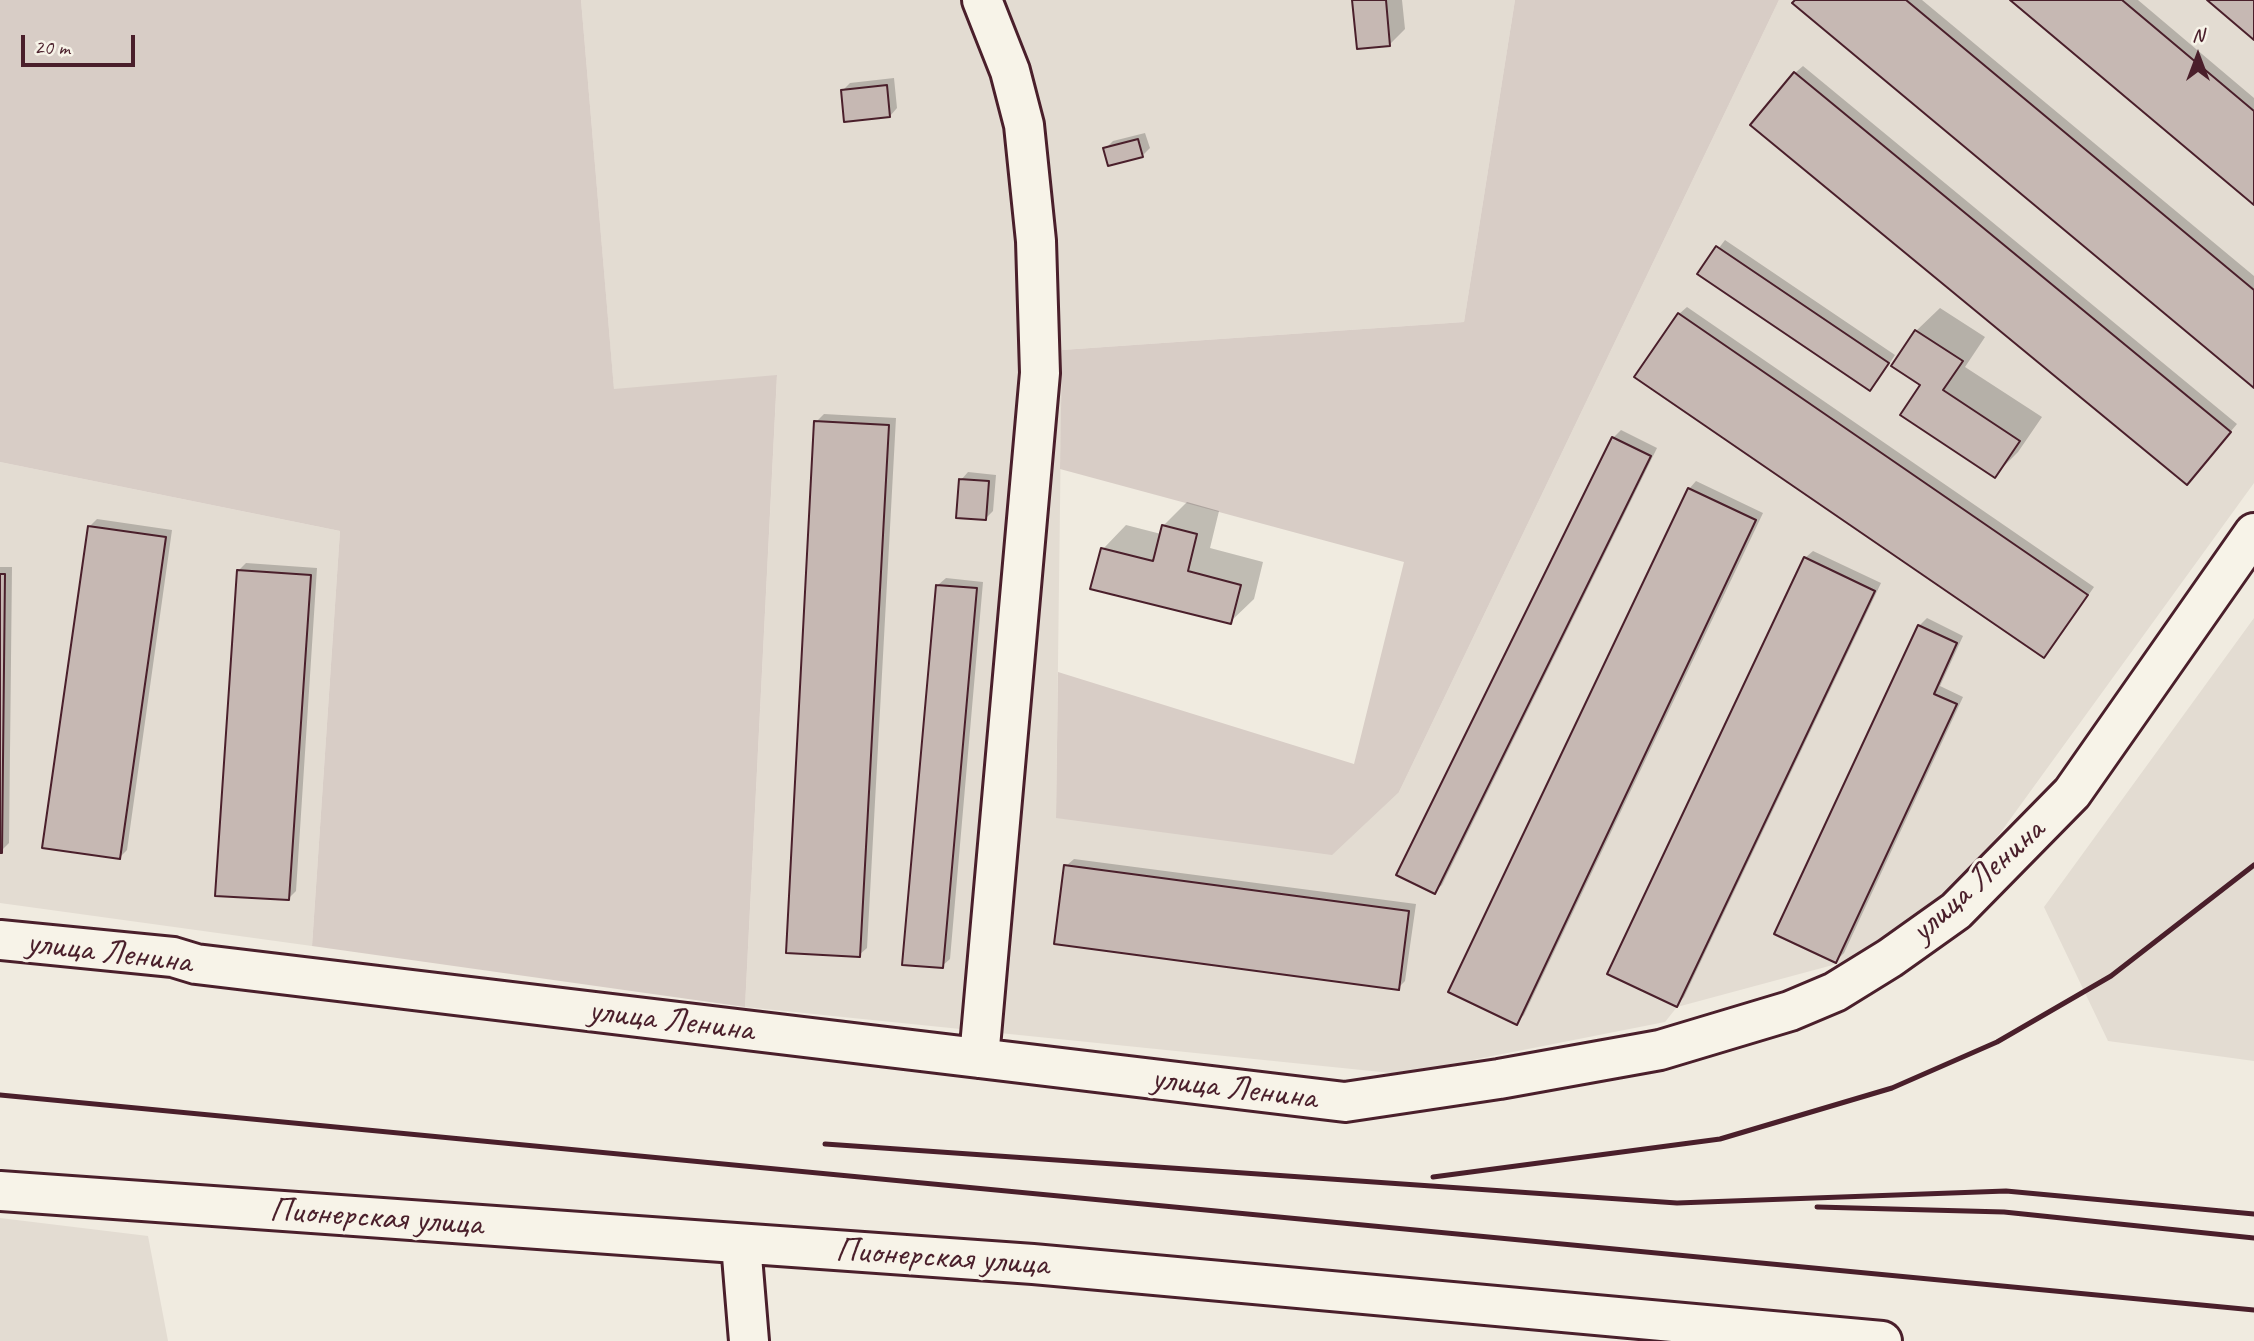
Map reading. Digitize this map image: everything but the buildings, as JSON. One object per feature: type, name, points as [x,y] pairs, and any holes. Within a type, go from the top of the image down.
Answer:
[{"type":"street","points":[[979,1058],[1040,373],[1036,241],[1024,125],[1010,71],[982,0]]},
{"type":"street","name":"улица Ленина","points":[[0,940],[173,957],[196,964],[1345,1102],[1499,1079],[1660,1050],[1790,1011],[1835,992],[1890,958],[1956,911],[2072,793],[2254,533]]},
{"type":"street","name":"Пионерская улица","points":[[0,1191],[1033,1264],[1882,1341]]},
{"type":"street","points":[[741,1244],[749,1341]]},
{"type":"shaded area","points":[[0,0],[581,0],[614,389],[777,375],[745,1007],[312,946],[340,531],[0,462]]},
{"type":"shaded area","points":[[581,0],[1515,0],[1464,322],[1062,350],[1056,818],[1399,792],[1779,0],[2254,0],[2254,483],[1998,836],[1932,908],[1844,962],[1677,1007],[1665,1022],[1401,1074],[745,1007],[777,376],[614,390]]},
{"type":"shaded area","points":[[1515,0],[1779,0],[1399,792],[1332,855],[1056,818],[1058,672],[1354,764],[1404,562],[1060,469],[1062,350],[1464,322]]},
{"type":"shaded area","points":[[0,462],[340,531],[312,946],[0,903]]},
{"type":"shaded area","points":[[2254,618],[2254,1061],[2108,1041],[2044,907]]},
{"type":"shaded area","points":[[0,1218],[148,1236],[168,1341],[0,1341]]},
{"type":"railway","points":[[1433,1177],[1720,1139],[1892,1088],[1997,1042],[2111,976],[2254,865]]},
{"type":"railway","points":[[0,1095],[2254,1310]]},
{"type":"railway","points":[[825,1144],[1677,1203],[2006,1191],[2254,1214]]},
{"type":"railway","points":[[1817,1207],[2004,1212],[2254,1238]]}]
